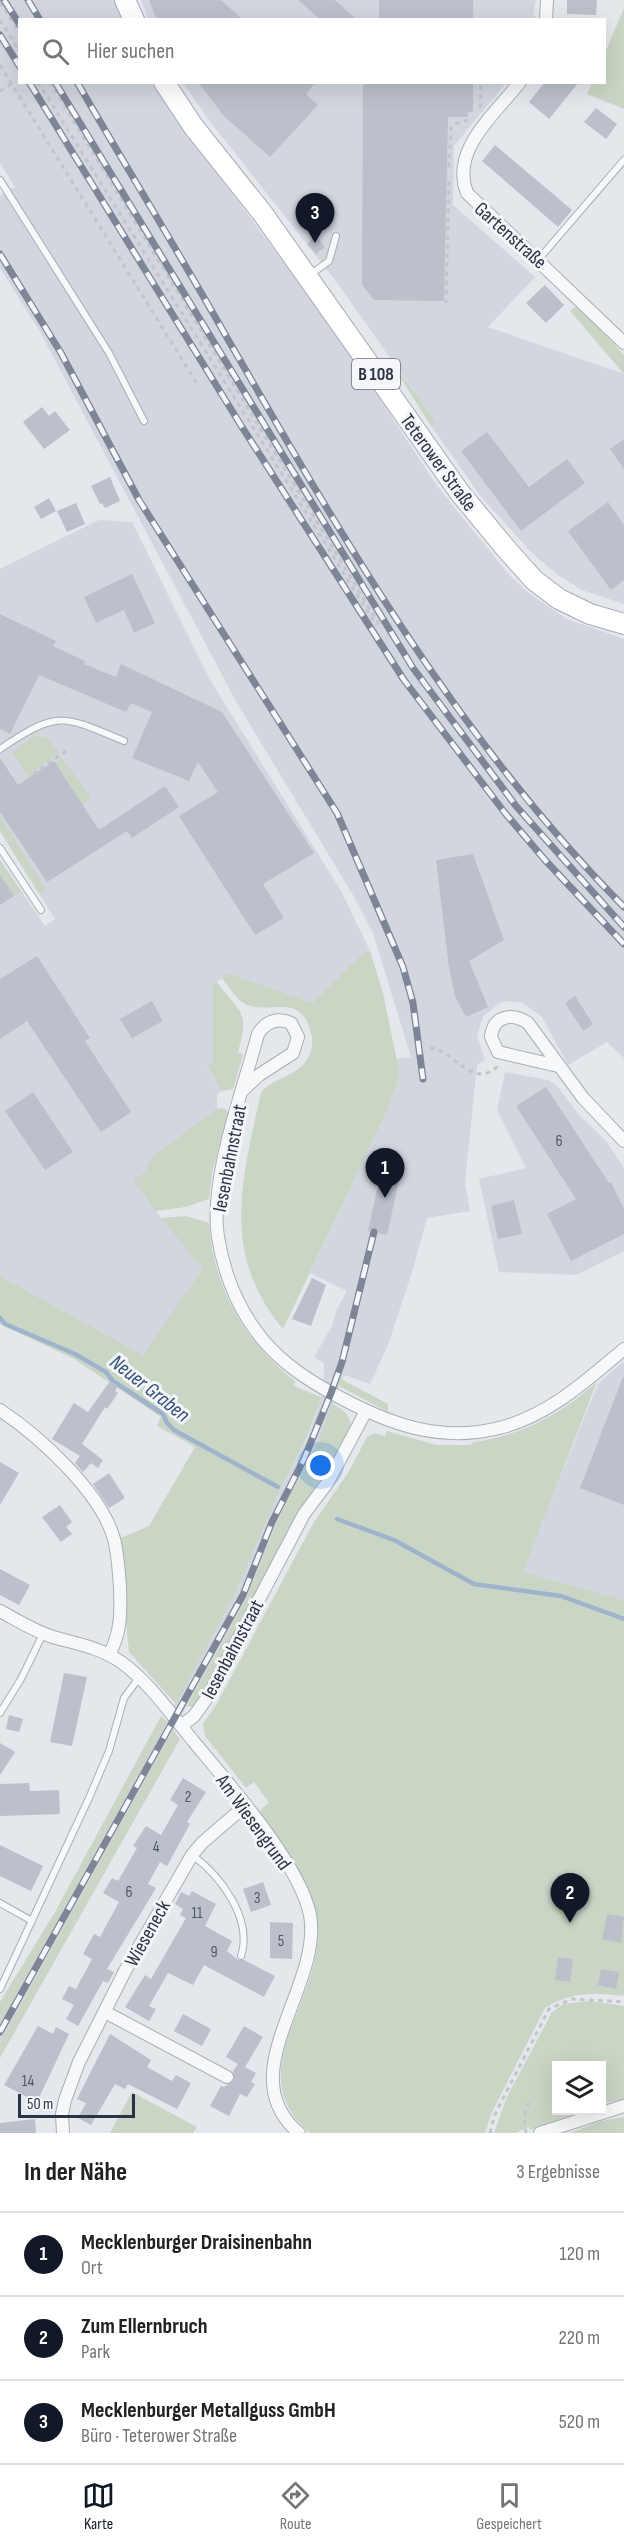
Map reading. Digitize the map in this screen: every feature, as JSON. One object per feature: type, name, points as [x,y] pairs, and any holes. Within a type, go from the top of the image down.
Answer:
[{"type":"main road","points":[[125,0],[133,18]]},
{"type":"main road","name":"Teterower Straße","points":[[165,84],[193,126],[308,277],[460,493],[508,551],[534,580],[560,599],[590,614],[624,624]]},
{"type":"street","points":[[546,18],[547,0]]},
{"type":"street","name":"Gartenstraße","points":[[518,84],[464,156],[461,174],[467,193],[472,201],[538,260],[624,343]]},
{"type":"street","points":[[558,1066],[498,1052],[490,1037],[495,1023],[508,1017],[521,1019],[528,1023],[583,1098],[624,1141]]},
{"type":"street","name":"Iesenbahnstraat","points":[[243,1090],[259,1075],[293,1053],[298,1037],[291,1023],[274,1020],[261,1029],[243,1090],[222,1171],[217,1206],[217,1234],[231,1286],[251,1325],[276,1354],[306,1378],[388,1421],[432,1432],[465,1434],[518,1422],[557,1402],[624,1349]]},
{"type":"street","points":[[0,1410],[29,1429],[67,1466],[109,1526],[119,1569],[121,1601],[119,1634],[109,1655]]},
{"type":"street","name":"Iesenbahnstraat","points":[[181,1726],[194,1716],[207,1698],[304,1514],[328,1482],[366,1411]]},
{"type":"street","name":"Am Wiesengrund","points":[[0,1611],[43,1634],[82,1643],[109,1655],[139,1678],[246,1805],[290,1870],[309,1913],[310,1947],[274,2059],[272,2074],[278,2106],[299,2133]]},
{"type":"street","name":"Wieseneck","points":[[63,2133],[62,2114],[65,2100],[80,2062],[105,2012],[192,1856],[202,1843],[246,1805]]},
{"type":"street","points":[[105,2012],[227,2077]]},
{"type":"street","points":[[540,2133],[624,2106]]},
{"type":"lane","points":[[538,260],[624,160]]},
{"type":"lane","points":[[0,180],[109,353],[144,422]]},
{"type":"lane","points":[[308,277],[329,261],[336,236]]},
{"type":"lane","points":[[0,749],[33,727],[60,719],[74,720],[124,741]]},
{"type":"lane","points":[[0,848],[40,910]]},
{"type":"lane","points":[[0,1713],[21,1679],[43,1634]]},
{"type":"lane","points":[[0,1989],[109,1751],[124,1698],[139,1678]]},
{"type":"lane","points":[[192,1856],[218,1880],[232,1901],[244,1941],[241,1956]]},
{"type":"lane","points":[[0,1903],[32,1920]]},
{"type":"path","points":[[0,2],[18,31]]},
{"type":"path","points":[[0,20],[18,49]]},
{"type":"path","points":[[0,65],[199,387]]},
{"type":"path","points":[[0,91],[13,83]]},
{"type":"path","points":[[39,84],[374,619]]},
{"type":"path","points":[[51,84],[377,625]]},
{"type":"path","points":[[33,774],[66,751]]},
{"type":"path","points":[[429,1048],[438,1048],[463,1069],[472,1073],[489,1072],[496,1068]]},
{"type":"path","points":[[392,1164],[393,1154]]},
{"type":"path","points":[[490,2133],[495,2114],[549,2009],[572,1999],[624,2002]]},
{"type":"path","points":[[526,2133],[524,2116],[529,2101]]},
{"type":"shaded area","points":[[0,0],[113,0],[122,18],[18,18],[18,84],[152,84],[347,349],[437,486],[510,576],[529,593],[567,619],[624,639],[624,1058],[607,1042],[568,1065],[542,1017],[523,1003],[508,1001],[500,1003],[483,1016],[477,1036],[485,1060],[477,1065],[465,1183],[470,1211],[427,1218],[388,1345],[370,1384],[344,1375],[318,1442],[287,1498],[246,1599],[0,2042],[0,2024],[236,1592],[279,1492],[308,1437],[321,1397],[324,1378],[324,1363],[314,1357],[332,1326],[337,1309],[347,1291],[310,1273],[387,1111],[399,1078],[396,1059],[411,1057],[373,933],[353,895],[237,703],[40,332],[0,268],[0,195],[15,187],[0,163]]},
{"type":"shaded area","points":[[141,0],[536,0],[533,15],[536,18],[148,18]]},
{"type":"shaded area","points":[[184,84],[505,84],[454,146],[453,205],[535,277],[488,327],[624,374],[624,604],[582,590],[558,575],[534,555],[482,498],[431,426],[435,422],[336,281],[208,119]]},
{"type":"shaded area","points":[[99,520],[132,522],[210,680],[341,891],[370,951],[363,953],[312,1003],[229,973],[213,985],[213,1063],[207,1067],[222,1091],[217,1094],[217,1108],[153,1156],[138,1189],[202,1269],[143,1355],[0,1276],[0,860],[45,926],[55,919],[0,831],[0,569]]},
{"type":"shaded area","points":[[505,1072],[548,1080],[557,1086],[579,1115],[607,1142],[624,1168],[624,1251],[576,1275],[499,1272],[479,1179],[526,1168],[497,1110]]},
{"type":"shaded area","points":[[624,1361],[624,1600],[522,1572],[598,1384]]},
{"type":"green space","points":[[624,8],[624,109],[587,94],[592,84],[606,84],[606,51]]},
{"type":"green space","points":[[578,305],[624,355],[624,374],[570,311]]},
{"type":"green space","points":[[402,376],[436,422],[431,426],[400,377]]},
{"type":"green space","points":[[36,735],[48,739],[59,753],[32,773],[57,811],[78,797],[55,763],[62,758],[90,796],[89,800],[64,816],[49,808],[12,752]]},
{"type":"green space","points":[[0,816],[47,891],[39,894],[0,831]]},
{"type":"green space","points":[[0,860],[21,891],[14,896],[0,875]]},
{"type":"green space","points":[[370,951],[383,993],[399,1078],[387,1111],[283,1329],[263,1301],[250,1273],[243,1244],[241,1215],[243,1186],[261,1093],[271,1084],[302,1066],[310,1053],[312,1038],[305,1019],[299,1012],[292,1008],[247,1005],[237,997],[222,978],[229,973],[312,1003],[363,953]]},
{"type":"green space","points":[[217,982],[237,1007],[243,1020],[242,1039],[238,1052],[243,1055],[233,1089],[222,1091],[207,1066],[213,1063],[213,985]]},
{"type":"green space","points":[[217,1108],[226,1109],[228,1113],[212,1172],[209,1199],[186,1207],[155,1211],[133,1181],[144,1173],[153,1156]]},
{"type":"green space","points":[[186,1216],[209,1223],[217,1270],[235,1312],[247,1331],[277,1366],[295,1381],[294,1386],[321,1397],[307,1437],[279,1492],[236,1592],[176,1704],[129,1652],[118,1539],[149,1526],[195,1447],[157,1426],[161,1417],[74,1359],[0,1324],[0,1276],[143,1355],[202,1269],[161,1218]]},
{"type":"green space","points":[[339,1378],[388,1404],[388,1412],[337,1385]]},
{"type":"green space","points":[[597,1382],[523,1572],[624,1600],[624,1996],[583,1994],[555,2002],[545,2008],[492,2112],[485,2133],[310,2133],[290,2109],[281,2085],[282,2060],[316,1953],[317,1925],[302,1887],[263,1820],[260,1810],[269,1803],[254,1782],[246,1788],[205,1736],[203,1723],[215,1707],[314,1522],[348,1473],[367,1437],[375,1433],[385,1436],[387,1431],[436,1445],[471,1445],[473,1442],[508,1435],[540,1422],[569,1404]]},
{"type":"green space","points":[[332,1403],[347,1414],[351,1431],[300,1511],[202,1695],[193,1707],[187,1706],[246,1599],[287,1498],[318,1442]]},
{"type":"green space","points":[[161,1716],[167,1722],[0,2024],[0,2002],[55,1912]]},
{"type":"green space","points":[[173,1730],[180,1739],[0,2058],[0,2042]]},
{"type":"green space","points":[[590,2001],[624,2006],[624,2099],[606,2103],[606,2061],[552,2061],[552,2115],[571,2115],[530,2130],[529,2127],[515,2133],[494,2133],[507,2097],[552,2012],[564,2004]]},
{"type":"green space","points":[[132,2092],[197,2127],[193,2133],[110,2133]]},
{"type":"green space","points":[[624,2117],[624,2133],[570,2133],[602,2121]]},
{"type":"building","points":[[149,0],[221,0],[241,18],[156,18]]},
{"type":"building","points":[[298,0],[335,0],[355,18],[319,18]]},
{"type":"building","points":[[379,0],[473,0],[473,18],[379,18]]},
{"type":"building","points":[[567,0],[597,0],[596,15],[567,14]]},
{"type":"building","points":[[200,84],[314,84],[306,94],[318,105],[270,157],[224,116]]},
{"type":"building","points":[[363,84],[473,84],[473,112],[468,112],[468,117],[448,117],[444,301],[374,300],[362,285]]},
{"type":"building","points":[[543,84],[577,84],[549,119],[529,102]]},
{"type":"building","points":[[596,108],[617,124],[606,139],[584,122]]},
{"type":"building","points":[[495,145],[572,210],[558,227],[482,161]]},
{"type":"building","points":[[316,236],[325,247],[316,254],[307,244]]},
{"type":"building","points":[[545,285],[564,305],[546,323],[526,303]]},
{"type":"building","points":[[42,407],[49,416],[55,411],[70,430],[44,449],[23,422]]},
{"type":"building","points":[[487,432],[529,487],[567,459],[585,483],[521,531],[461,451]]},
{"type":"building","points":[[624,439],[624,469],[610,449]]},
{"type":"building","points":[[110,477],[120,501],[105,508],[102,503],[100,504],[91,486]]},
{"type":"building","points":[[49,498],[56,511],[41,519],[34,507]]},
{"type":"building","points":[[608,502],[624,525],[624,580],[611,590],[568,531]]},
{"type":"building","points":[[76,503],[85,524],[67,532],[57,511]]},
{"type":"building","points":[[132,574],[155,623],[134,633],[124,610],[96,623],[84,597]]},
{"type":"building","points":[[0,614],[56,641],[53,646],[85,661],[84,664],[116,677],[121,664],[222,712],[314,853],[263,884],[284,918],[255,935],[179,816],[218,792],[198,762],[189,781],[132,758],[152,712],[131,703],[126,712],[39,675],[10,734],[0,729]]},
{"type":"building","points":[[0,758],[18,785],[54,761],[99,830],[165,786],[179,807],[132,838],[127,831],[47,882],[0,812]]},
{"type":"building","points":[[473,854],[504,940],[469,961],[488,1007],[466,1017],[455,996],[449,968],[436,860]]},
{"type":"building","points":[[0,875],[14,896],[0,905]]},
{"type":"building","points":[[37,956],[90,1038],[85,1041],[131,1112],[101,1132],[27,1021],[0,1039],[0,979]]},
{"type":"building","points":[[575,996],[593,1024],[583,1031],[565,1003]]},
{"type":"building","points":[[152,1001],[163,1021],[132,1038],[120,1019]]},
{"type":"building","points":[[546,1087],[609,1183],[611,1182],[624,1209],[624,1234],[571,1261],[547,1214],[576,1199],[516,1106]]},
{"type":"building","points":[[33,1092],[73,1152],[45,1170],[5,1111]]},
{"type":"building","points":[[383,1162],[402,1166],[387,1235],[368,1231]]},
{"type":"building","points":[[514,1200],[522,1234],[498,1239],[491,1206]]},
{"type":"building","points":[[312,1278],[326,1285],[311,1326],[292,1319]]},
{"type":"building","points":[[624,1377],[624,1505],[580,1488]]},
{"type":"building","points":[[110,1381],[118,1386],[115,1391],[118,1393],[107,1409],[105,1407],[82,1444],[103,1460],[98,1468],[91,1463],[83,1472],[75,1463],[80,1456],[52,1439],[74,1403],[88,1412]]},
{"type":"building","points":[[0,1462],[19,1473],[0,1505]]},
{"type":"building","points":[[109,1473],[125,1498],[109,1508],[93,1484]]},
{"type":"building","points":[[60,1505],[72,1522],[66,1527],[72,1534],[61,1542],[42,1517]]},
{"type":"building","points":[[0,1569],[30,1585],[19,1605],[0,1595]]},
{"type":"building","points":[[64,1673],[87,1677],[72,1746],[50,1742]]},
{"type":"building","points":[[9,1715],[23,1719],[19,1732],[6,1729]]},
{"type":"building","points":[[0,1743],[15,1752],[0,1775]]},
{"type":"building","points":[[183,1778],[206,1792],[187,1822],[190,1824],[167,1866],[160,1862],[148,1884],[156,1888],[107,1969],[114,1972],[108,1983],[103,1981],[78,2026],[66,2019],[74,2005],[62,1999],[69,1986],[76,1989],[92,1959],[83,1954],[94,1934],[100,1937],[119,1902],[103,1893],[112,1878],[118,1881],[137,1848],[133,1846],[146,1826],[161,1835],[178,1805],[170,1800]]},
{"type":"building","points":[[29,1783],[30,1791],[59,1790],[60,1814],[0,1816],[0,1784]]},
{"type":"building","points":[[0,1845],[43,1866],[31,1891],[0,1876]]},
{"type":"building","points":[[263,1882],[271,1905],[251,1912],[243,1889]]},
{"type":"building","points":[[192,1891],[216,1904],[205,1926],[232,1941],[227,1951],[238,1960],[244,1960],[275,1976],[264,1997],[204,1965],[193,1985],[168,1973],[149,2006],[156,2009],[149,2021],[125,2007],[145,1975],[151,1979],[186,1918],[180,1915],[183,1909],[175,1904],[181,1892],[189,1896]]},
{"type":"building","points":[[607,1914],[624,1917],[621,1943],[602,1939]]},
{"type":"building","points":[[270,1922],[293,1923],[292,1959],[270,1958]]},
{"type":"building","points":[[558,1957],[573,1959],[570,1982],[555,1980]]},
{"type":"building","points":[[601,1969],[619,1972],[616,1989],[598,1985]]},
{"type":"building","points":[[183,2014],[211,2029],[202,2046],[174,2031]]},
{"type":"building","points":[[38,2026],[53,2034],[56,2027],[69,2034],[38,2100],[33,2100],[4,2085]]},
{"type":"building","points":[[244,2026],[263,2037],[245,2067],[256,2073],[251,2082],[255,2084],[247,2097],[240,2094],[229,2116],[210,2106],[221,2086],[224,2087],[234,2080],[233,2071],[238,2064],[226,2057]]},
{"type":"building","points":[[110,2034],[151,2060],[147,2067],[172,2081],[176,2075],[191,2083],[177,2109],[128,2084],[125,2089],[115,2084],[91,2125],[78,2118],[86,2103],[77,2099]]},
{"type":"building","points":[[35,2119],[36,2133],[0,2133],[0,2123]]},
{"type":"waterway","name":"Neuer Graben","points":[[0,1318],[5,1324],[75,1354],[106,1372],[113,1381],[163,1414],[167,1423],[174,1430],[278,1487]]},
{"type":"waterway","name":"Neuer Graben","points":[[337,1519],[394,1540],[474,1584],[561,1596],[624,1619]]},
{"type":"railway","points":[[4,0],[18,22]]},
{"type":"railway","points":[[28,0],[39,18]]},
{"type":"railway","points":[[0,35],[18,64]]},
{"type":"railway","points":[[30,84],[242,427],[404,680],[505,813],[545,860],[624,944]]},
{"type":"railway","points":[[56,84],[413,668],[516,806],[624,927]]},
{"type":"railway","points":[[78,84],[314,487],[407,635],[456,706],[509,776],[564,843],[624,907]]},
{"type":"railway","points":[[0,254],[61,353],[139,500],[337,813],[403,967],[413,1003],[423,1079]]},
{"type":"railway","points":[[0,2032],[243,1595],[272,1522],[304,1459],[331,1393],[342,1362],[374,1232]]},
{"type":"place","name":"Mecklenburger Metallguss GmbH","points":[[315,243]]},
{"type":"place","name":"Mecklenburger Draisinenbahn","points":[[385,1198]]},
{"type":"place","name":"Zum Ellernbruch","points":[[570,1923]]}]
